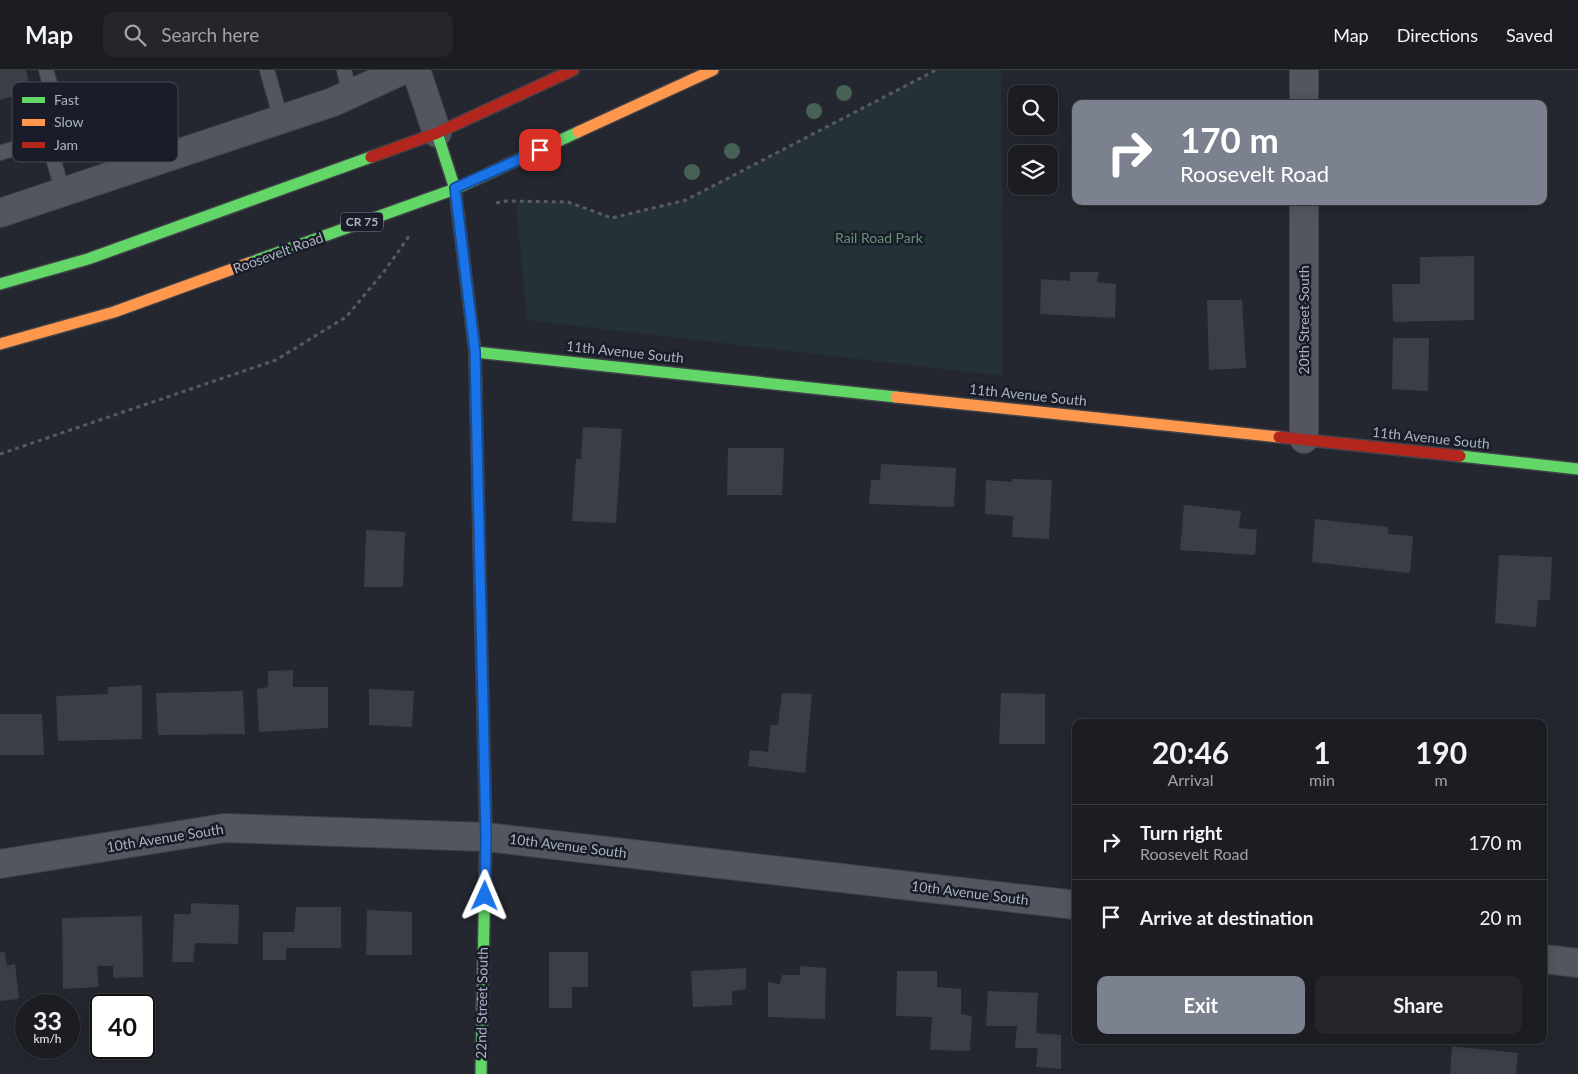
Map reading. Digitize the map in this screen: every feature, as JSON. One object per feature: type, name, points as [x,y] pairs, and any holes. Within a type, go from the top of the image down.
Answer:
[{"type":"street","points":[[178,153],[333,102],[347,82],[403,70]]},
{"type":"street","name":"22nd Street South","points":[[416,70],[455,188],[475,352],[486,837],[481,1074]]},
{"type":"street","points":[[0,284],[88,259],[437,133],[573,70]]},
{"type":"street","name":"Roosevelt Road","points":[[0,344],[114,312],[455,188],[713,70]]},
{"type":"street","points":[[1304,70],[1304,100]]},
{"type":"street","points":[[0,212],[153,162]]},
{"type":"street","name":"20th Street South","points":[[1304,205],[1304,439]]},
{"type":"street","name":"11th Avenue South","points":[[475,352],[1578,469]]},
{"type":"street","name":"10th Avenue South","points":[[0,864],[224,828],[486,837],[1072,905]]},
{"type":"street","points":[[1547,959],[1578,963]]},
{"type":"lane","points":[[267,70],[281,119]]},
{"type":"lane","points":[[0,153],[12,149]]},
{"type":"lane","points":[[54,162],[63,192]]},
{"type":"green space","name":"Rail Road Park","points":[[936,70],[1001,70],[1003,376],[527,320],[516,201],[568,202],[612,218],[686,200]]},
{"type":"building","points":[[0,70],[26,70],[29,82],[12,82],[12,97],[0,100]]},
{"type":"building","points":[[1474,256],[1474,320],[1393,322],[1392,284],[1420,284],[1420,257]]},
{"type":"building","points":[[1070,272],[1099,272],[1097,282],[1116,284],[1115,318],[1040,314],[1041,279],[1070,281]]},
{"type":"building","points":[[1207,300],[1242,300],[1246,368],[1209,370]]},
{"type":"building","points":[[1393,338],[1429,338],[1428,391],[1392,389]]},
{"type":"building","points":[[583,427],[622,429],[616,523],[572,521],[576,459],[581,459]]},
{"type":"building","points":[[728,448],[784,448],[782,495],[727,495]]},
{"type":"building","points":[[881,464],[956,468],[954,507],[869,504],[871,480],[880,480]]},
{"type":"building","points":[[1012,479],[1052,480],[1049,539],[1012,537],[1013,516],[985,514],[986,480],[1012,482]]},
{"type":"building","points":[[1184,505],[1241,511],[1239,528],[1257,530],[1255,555],[1180,550]]},
{"type":"building","points":[[1315,519],[1388,527],[1388,534],[1413,536],[1410,573],[1312,562]]},
{"type":"building","points":[[366,530],[405,532],[403,587],[364,587]]},
{"type":"building","points":[[1499,555],[1552,557],[1550,600],[1538,600],[1536,627],[1495,623]]},
{"type":"building","points":[[293,670],[293,687],[328,687],[328,728],[259,732],[257,689],[268,687],[268,671]]},
{"type":"building","points":[[142,685],[142,739],[58,741],[56,696],[108,694],[108,687]]},
{"type":"building","points":[[369,689],[414,691],[412,727],[369,725]]},
{"type":"building","points":[[243,691],[245,734],[158,735],[156,693]]},
{"type":"building","points":[[782,693],[812,694],[805,773],[748,766],[750,750],[768,752],[771,725],[778,725]]},
{"type":"building","points":[[1001,693],[1045,694],[1045,744],[999,744]]},
{"type":"building","points":[[0,714],[42,714],[44,755],[0,755]]},
{"type":"building","points":[[191,903],[239,905],[238,944],[195,943],[193,962],[172,962],[174,914],[191,914]]},
{"type":"building","points":[[296,907],[341,907],[341,948],[286,948],[286,960],[263,960],[263,932],[294,932]]},
{"type":"building","points":[[367,910],[412,912],[412,955],[366,955]]},
{"type":"building","points":[[142,916],[143,977],[113,978],[113,966],[97,966],[99,987],[63,989],[62,918]]},
{"type":"building","points":[[0,952],[5,952],[7,966],[15,964],[18,994],[15,994],[15,999],[0,1001]]},
{"type":"building","points":[[549,952],[588,952],[588,987],[572,987],[572,1008],[549,1008]]},
{"type":"building","points":[[800,966],[826,968],[825,1019],[768,1017],[768,982],[780,984],[782,975],[800,975]]},
{"type":"building","points":[[746,968],[746,989],[732,991],[732,1005],[693,1007],[691,971]]},
{"type":"building","points":[[897,971],[937,971],[937,987],[961,989],[961,1014],[972,1016],[970,1051],[930,1050],[932,1017],[896,1016]]},
{"type":"building","points":[[988,991],[1038,993],[1036,1033],[1061,1035],[1061,1069],[1036,1067],[1038,1048],[1015,1048],[1017,1026],[986,1026]]},
{"type":"building","points":[[1452,1046],[1518,1053],[1516,1074],[1450,1074]]},
{"type":"traffic: fast","points":[[249,263],[455,189],[578,132]]},
{"type":"traffic: fast","points":[[437,133],[455,189],[475,352],[480,583]]},
{"type":"traffic: fast","points":[[0,284],[88,259],[371,157]]},
{"type":"traffic: fast","points":[[475,352],[896,397]]},
{"type":"traffic: fast","points":[[1460,456],[1578,469]]},
{"type":"traffic: fast","points":[[481,1074],[485,872]]},
{"type":"traffic: slow","points":[[578,132],[713,70]]},
{"type":"traffic: slow","points":[[0,344],[114,312],[249,263]]},
{"type":"traffic: slow","points":[[896,397],[1279,437]]},
{"type":"traffic: jam","points":[[371,157],[437,133],[573,70]]},
{"type":"traffic: jam","points":[[1279,437],[1460,456]]},
{"type":"traffic: jam","points":[[480,583],[486,837],[485,872]]},
{"type":"route","points":[[485,896],[486,837],[475,352],[455,188],[540,150]]}]
